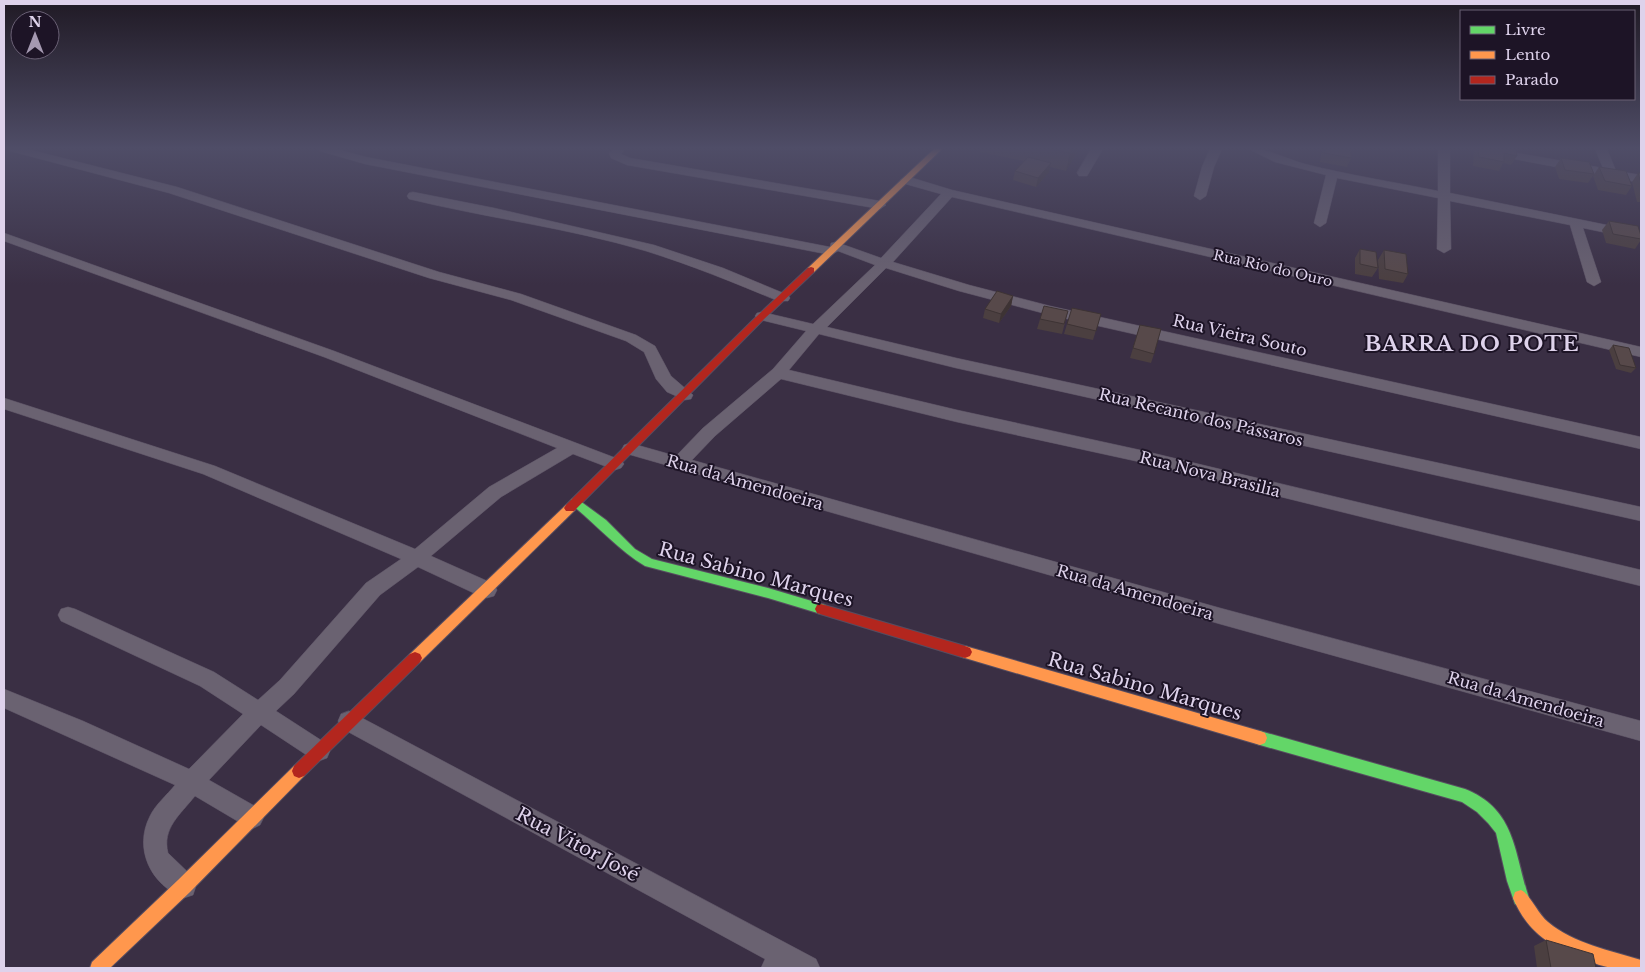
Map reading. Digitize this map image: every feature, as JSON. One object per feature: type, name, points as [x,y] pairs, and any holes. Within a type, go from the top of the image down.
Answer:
[{"type":"main road","points":[[98,968],[184,886],[349,721],[487,590],[686,395],[762,316],[891,194]]},
{"type":"main road","name":"Rua Sabino Marques","points":[[576,502],[602,523],[630,552],[649,563],[768,593],[1086,688],[1465,796],[1480,802],[1502,826],[1509,844],[1519,895],[1531,919],[1556,939],[1641,968]]},
{"type":"street","points":[[185,194],[434,275],[516,297],[630,338],[650,349],[664,379],[686,395]]},
{"type":"street","name":"Rua Vieira Souto","points":[[548,194],[833,248],[928,278],[1086,319],[1641,443]]},
{"type":"street","points":[[818,194],[880,205]]},
{"type":"street","points":[[679,463],[709,432],[778,373],[815,330],[883,264],[948,194]]},
{"type":"street","name":"Rua Rio do Ouro","points":[[955,194],[1641,352]]},
{"type":"street","points":[[1320,223],[1327,194]]},
{"type":"street","points":[[1435,194],[1641,236]]},
{"type":"street","points":[[413,196],[502,214],[649,248],[718,270],[783,298]]},
{"type":"street","points":[[1443,196],[1444,249]]},
{"type":"street","points":[[1575,222],[1594,282]]},
{"type":"street","points":[[4,237],[286,339],[615,464]]},
{"type":"street","name":"Rua Recanto dos Pássaros","points":[[762,316],[815,330],[1641,514]]},
{"type":"street","name":"Rua Nova Brasilia","points":[[778,373],[957,416],[1140,456],[1641,578]]},
{"type":"street","points":[[4,403],[209,470],[378,540],[487,590]]},
{"type":"street","points":[[184,886],[157,859],[155,836],[159,822],[192,782],[234,736],[259,714],[297,675],[373,589],[416,558],[495,492],[537,466],[573,447]]},
{"type":"street","name":"Rua da Amendoeira","points":[[630,449],[1220,616],[1641,731]]},
{"type":"street","points":[[68,615],[207,678],[248,704],[259,714],[319,751]]},
{"type":"street","points":[[4,698],[76,728],[192,782],[252,817]]},
{"type":"street","name":"Rua Vitor José","points":[[349,721],[778,961],[807,968]]},
{"type":"building","points":[[1609,221],[1638,226],[1641,239],[1613,234]]},
{"type":"building","points":[[1360,249],[1376,252],[1378,268],[1360,264]]},
{"type":"building","points":[[1384,250],[1406,254],[1408,274],[1385,269]]},
{"type":"building","points":[[997,291],[1013,296],[1001,314],[985,309]]},
{"type":"building","points":[[1044,306],[1068,311],[1064,324],[1040,319]]},
{"type":"building","points":[[1072,308],[1101,314],[1096,331],[1067,324]]},
{"type":"building","points":[[1140,325],[1161,329],[1154,354],[1133,348]]},
{"type":"building","points":[[1613,345],[1629,348],[1636,368],[1620,365]]},
{"type":"building","points":[[1546,940],[1593,954],[1596,968],[1551,968]]},
{"type":"traffic: fast","points":[[576,502],[602,523],[631,552],[649,563],[768,593],[821,609]]},
{"type":"traffic: fast","points":[[1260,738],[1465,796],[1482,807],[1501,828],[1506,840],[1515,881],[1521,898]]},
{"type":"traffic: slow","points":[[811,270],[890,194]]},
{"type":"traffic: slow","points":[[415,658],[570,508]]},
{"type":"traffic: slow","points":[[965,652],[1260,738]]},
{"type":"traffic: slow","points":[[98,968],[184,886],[299,771]]},
{"type":"traffic: slow","points":[[1521,898],[1530,914],[1541,927],[1555,938],[1588,952],[1641,968]]},
{"type":"traffic: jam","points":[[570,508],[758,320],[811,270]]},
{"type":"traffic: jam","points":[[821,609],[965,652]]},
{"type":"traffic: jam","points":[[299,771],[415,658]]},
{"type":"district","name":"BARRA DO POTE","points":[[1472,344]]}]
